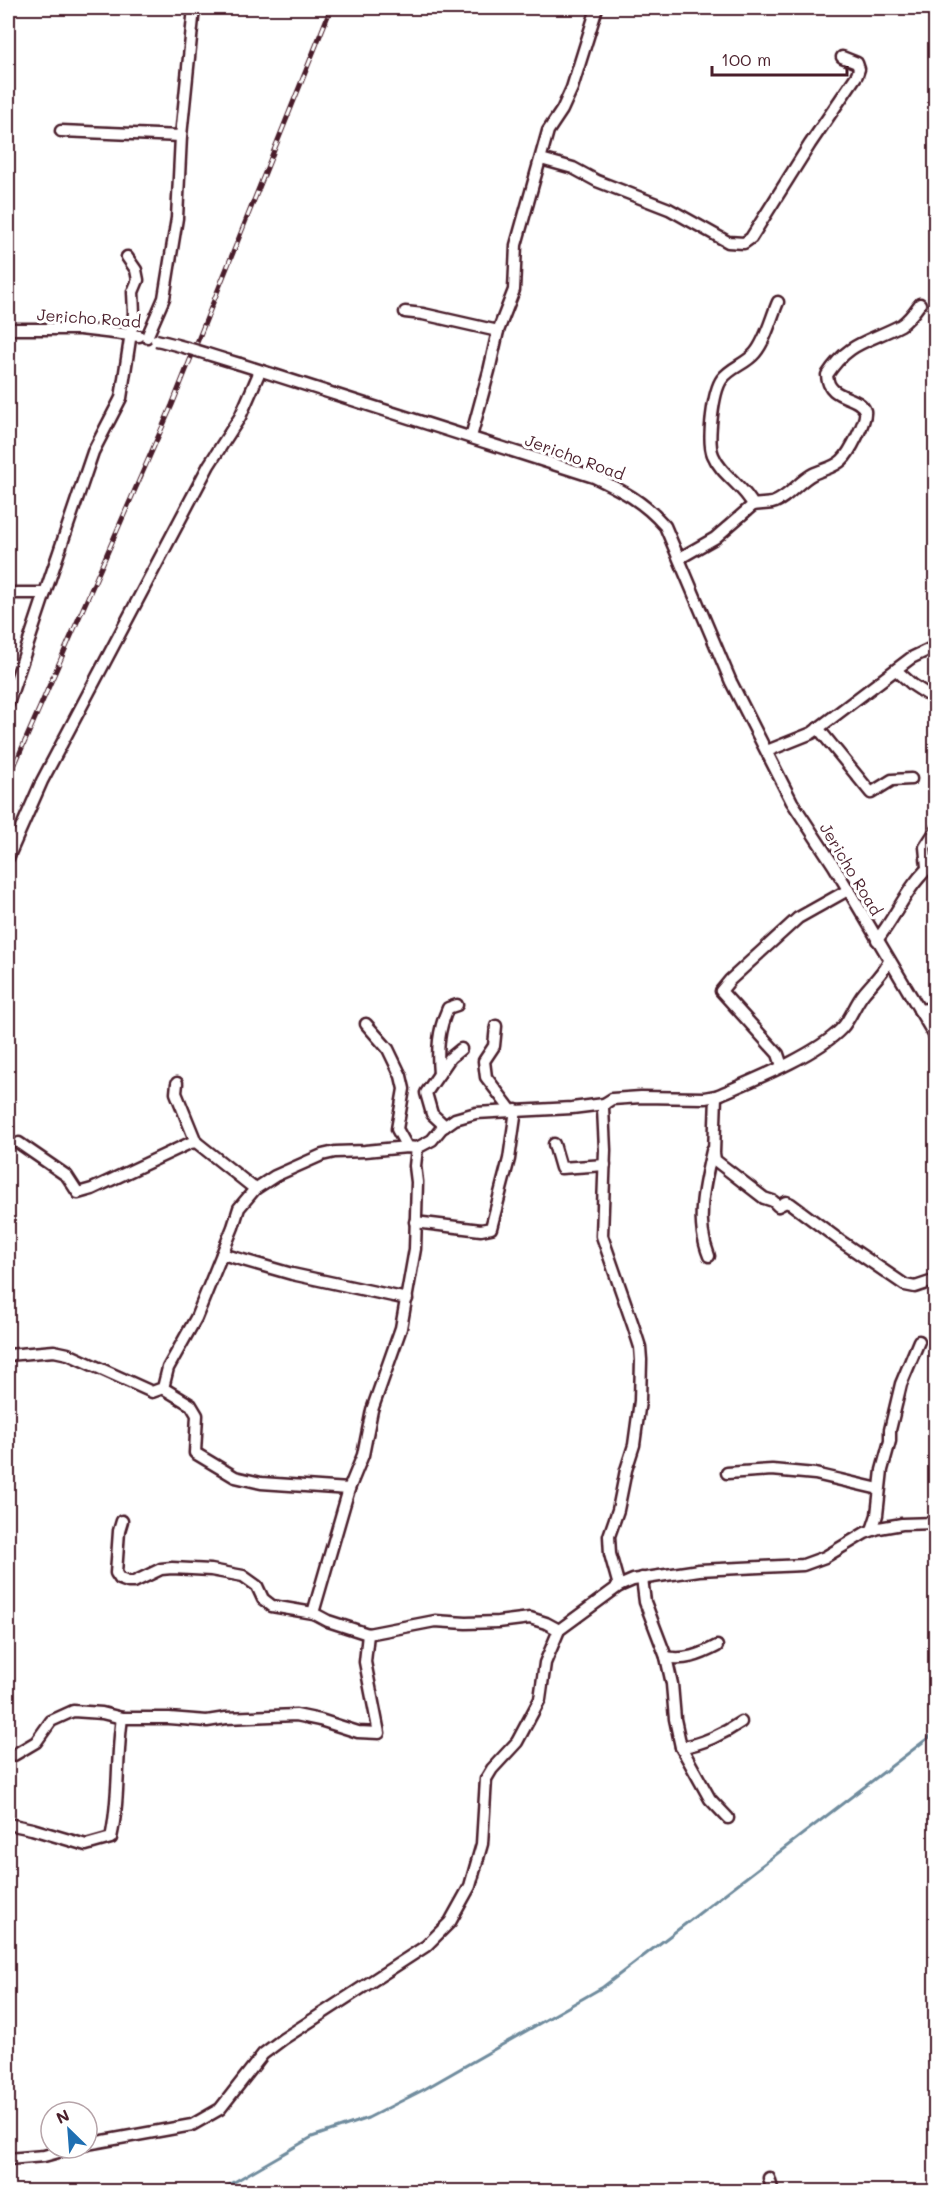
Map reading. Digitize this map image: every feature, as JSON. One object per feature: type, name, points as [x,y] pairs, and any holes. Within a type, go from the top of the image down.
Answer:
[{"type":"street","points":[[152,338],[164,298],[177,218],[181,136],[194,8]]},
{"type":"street","points":[[471,437],[498,332],[514,290],[516,244],[548,131],[562,110],[572,88],[597,8]]},
{"type":"street","points":[[541,159],[573,168],[597,181],[669,209],[728,242],[744,243],[751,238],[857,75],[859,69],[857,63],[842,57]]},
{"type":"street","points":[[61,130],[181,136]]},
{"type":"street","points":[[8,704],[93,452],[121,398],[132,334],[133,292],[138,280],[136,270],[128,258]]},
{"type":"street","points":[[753,505],[749,496],[713,457],[709,443],[721,380],[755,353],[778,302]]},
{"type":"street","points":[[680,558],[715,538],[753,505],[773,503],[814,474],[844,460],[864,422],[865,412],[855,401],[836,393],[830,386],[827,375],[844,353],[902,324],[920,303]]},
{"type":"street","points":[[405,312],[423,314],[498,332]]},
{"type":"street","name":"Jericho Road","points":[[8,329],[80,329],[132,334],[187,347],[594,477],[628,493],[650,509],[665,526],[731,682],[792,802],[848,890],[936,1038]]},
{"type":"street","points":[[8,858],[42,782],[209,465],[240,417],[260,371]]},
{"type":"street","points":[[8,593],[45,593]]},
{"type":"street","points":[[767,752],[812,733],[911,658],[936,645]]},
{"type":"street","points":[[896,670],[936,700]]},
{"type":"street","points":[[818,728],[871,792],[892,780],[911,779]]},
{"type":"street","points":[[877,940],[888,926],[908,890],[932,864],[925,847],[936,830]]},
{"type":"street","points":[[782,1066],[778,1054],[721,991],[798,918],[848,890]]},
{"type":"street","points":[[163,1388],[168,1368],[196,1318],[238,1208],[255,1189],[275,1176],[321,1155],[335,1152],[412,1147],[432,1140],[454,1119],[476,1113],[572,1108],[604,1104],[612,1099],[716,1096],[824,1044],[842,1028],[862,995],[880,977],[889,961]]},
{"type":"street","points":[[439,1074],[437,1052],[441,1023],[448,1008],[457,1005]]},
{"type":"street","points":[[919,1010],[936,1008]]},
{"type":"street","points":[[313,1613],[349,1490],[363,1455],[372,1410],[401,1328],[415,1249],[412,1147],[397,1129],[404,1089],[388,1048],[366,1024]]},
{"type":"street","points":[[415,1222],[481,1230],[490,1228],[509,1159],[513,1110],[486,1077],[484,1061],[494,1046],[496,1026]]},
{"type":"street","points":[[445,1126],[432,1114],[426,1093],[450,1058],[461,1049]]},
{"type":"street","points":[[177,1083],[176,1093],[195,1142],[255,1189]]},
{"type":"street","points":[[716,1096],[716,1160],[764,1198],[773,1201],[778,1206],[786,1202],[791,1204],[905,1285],[915,1287],[936,1280]]},
{"type":"street","points":[[604,1104],[605,1165],[602,1236],[640,1347],[641,1360],[640,1401],[634,1445],[609,1543],[619,1586]]},
{"type":"street","points":[[709,1256],[703,1233],[703,1193],[716,1133]]},
{"type":"street","points":[[19,1143],[67,1176],[77,1191],[81,1193],[195,1142]]},
{"type":"street","points":[[554,1144],[561,1168],[605,1165]]},
{"type":"street","points":[[222,1254],[292,1274],[407,1299]]},
{"type":"street","points":[[872,1530],[877,1515],[879,1489],[901,1384],[919,1341]]},
{"type":"street","points":[[8,1354],[54,1351],[68,1354],[152,1392],[163,1388]]},
{"type":"street","points":[[163,1388],[191,1405],[198,1415],[195,1453],[225,1473],[261,1483],[349,1490]]},
{"type":"street","points":[[727,1473],[772,1470],[815,1474],[879,1489]]},
{"type":"street","points":[[122,1521],[116,1566],[116,1574],[120,1579],[134,1582],[161,1569],[211,1570],[243,1576],[256,1586],[263,1599],[272,1606],[313,1613],[328,1621],[368,1634],[435,1620],[466,1623],[530,1618],[559,1630]]},
{"type":"street","points":[[99,2142],[192,2125],[220,2109],[263,2054],[426,1946],[450,1922],[470,1886],[482,1844],[486,1779],[492,1769],[517,1742],[540,1699],[545,1663],[559,1630],[619,1586],[642,1578],[728,1567],[771,1568],[803,1565],[825,1557],[872,1530],[902,1524],[936,1523]]},
{"type":"street","points":[[642,1578],[645,1602],[666,1658],[681,1747],[710,1798],[728,1818]]},
{"type":"street","points":[[8,1754],[14,1755],[36,1742],[51,1721],[73,1711],[102,1713],[122,1718],[207,1721],[296,1715],[358,1732],[379,1733],[365,1662],[368,1634]]},
{"type":"street","points":[[666,1658],[678,1659],[695,1656],[717,1646]]},
{"type":"street","points":[[8,1824],[86,1845],[111,1838],[116,1816],[122,1718]]},
{"type":"street","points":[[681,1747],[690,1746],[721,1734],[741,1722]]},
{"type":"street","points":[[8,2159],[39,2156]]},
{"type":"street","points":[[770,2178],[773,2192]]},
{"type":"waterway","points":[[217,2192],[312,2137],[368,2118],[423,2090],[603,1987],[936,1732]]},
{"type":"railway","points":[[8,780],[172,405],[331,8]]}]
